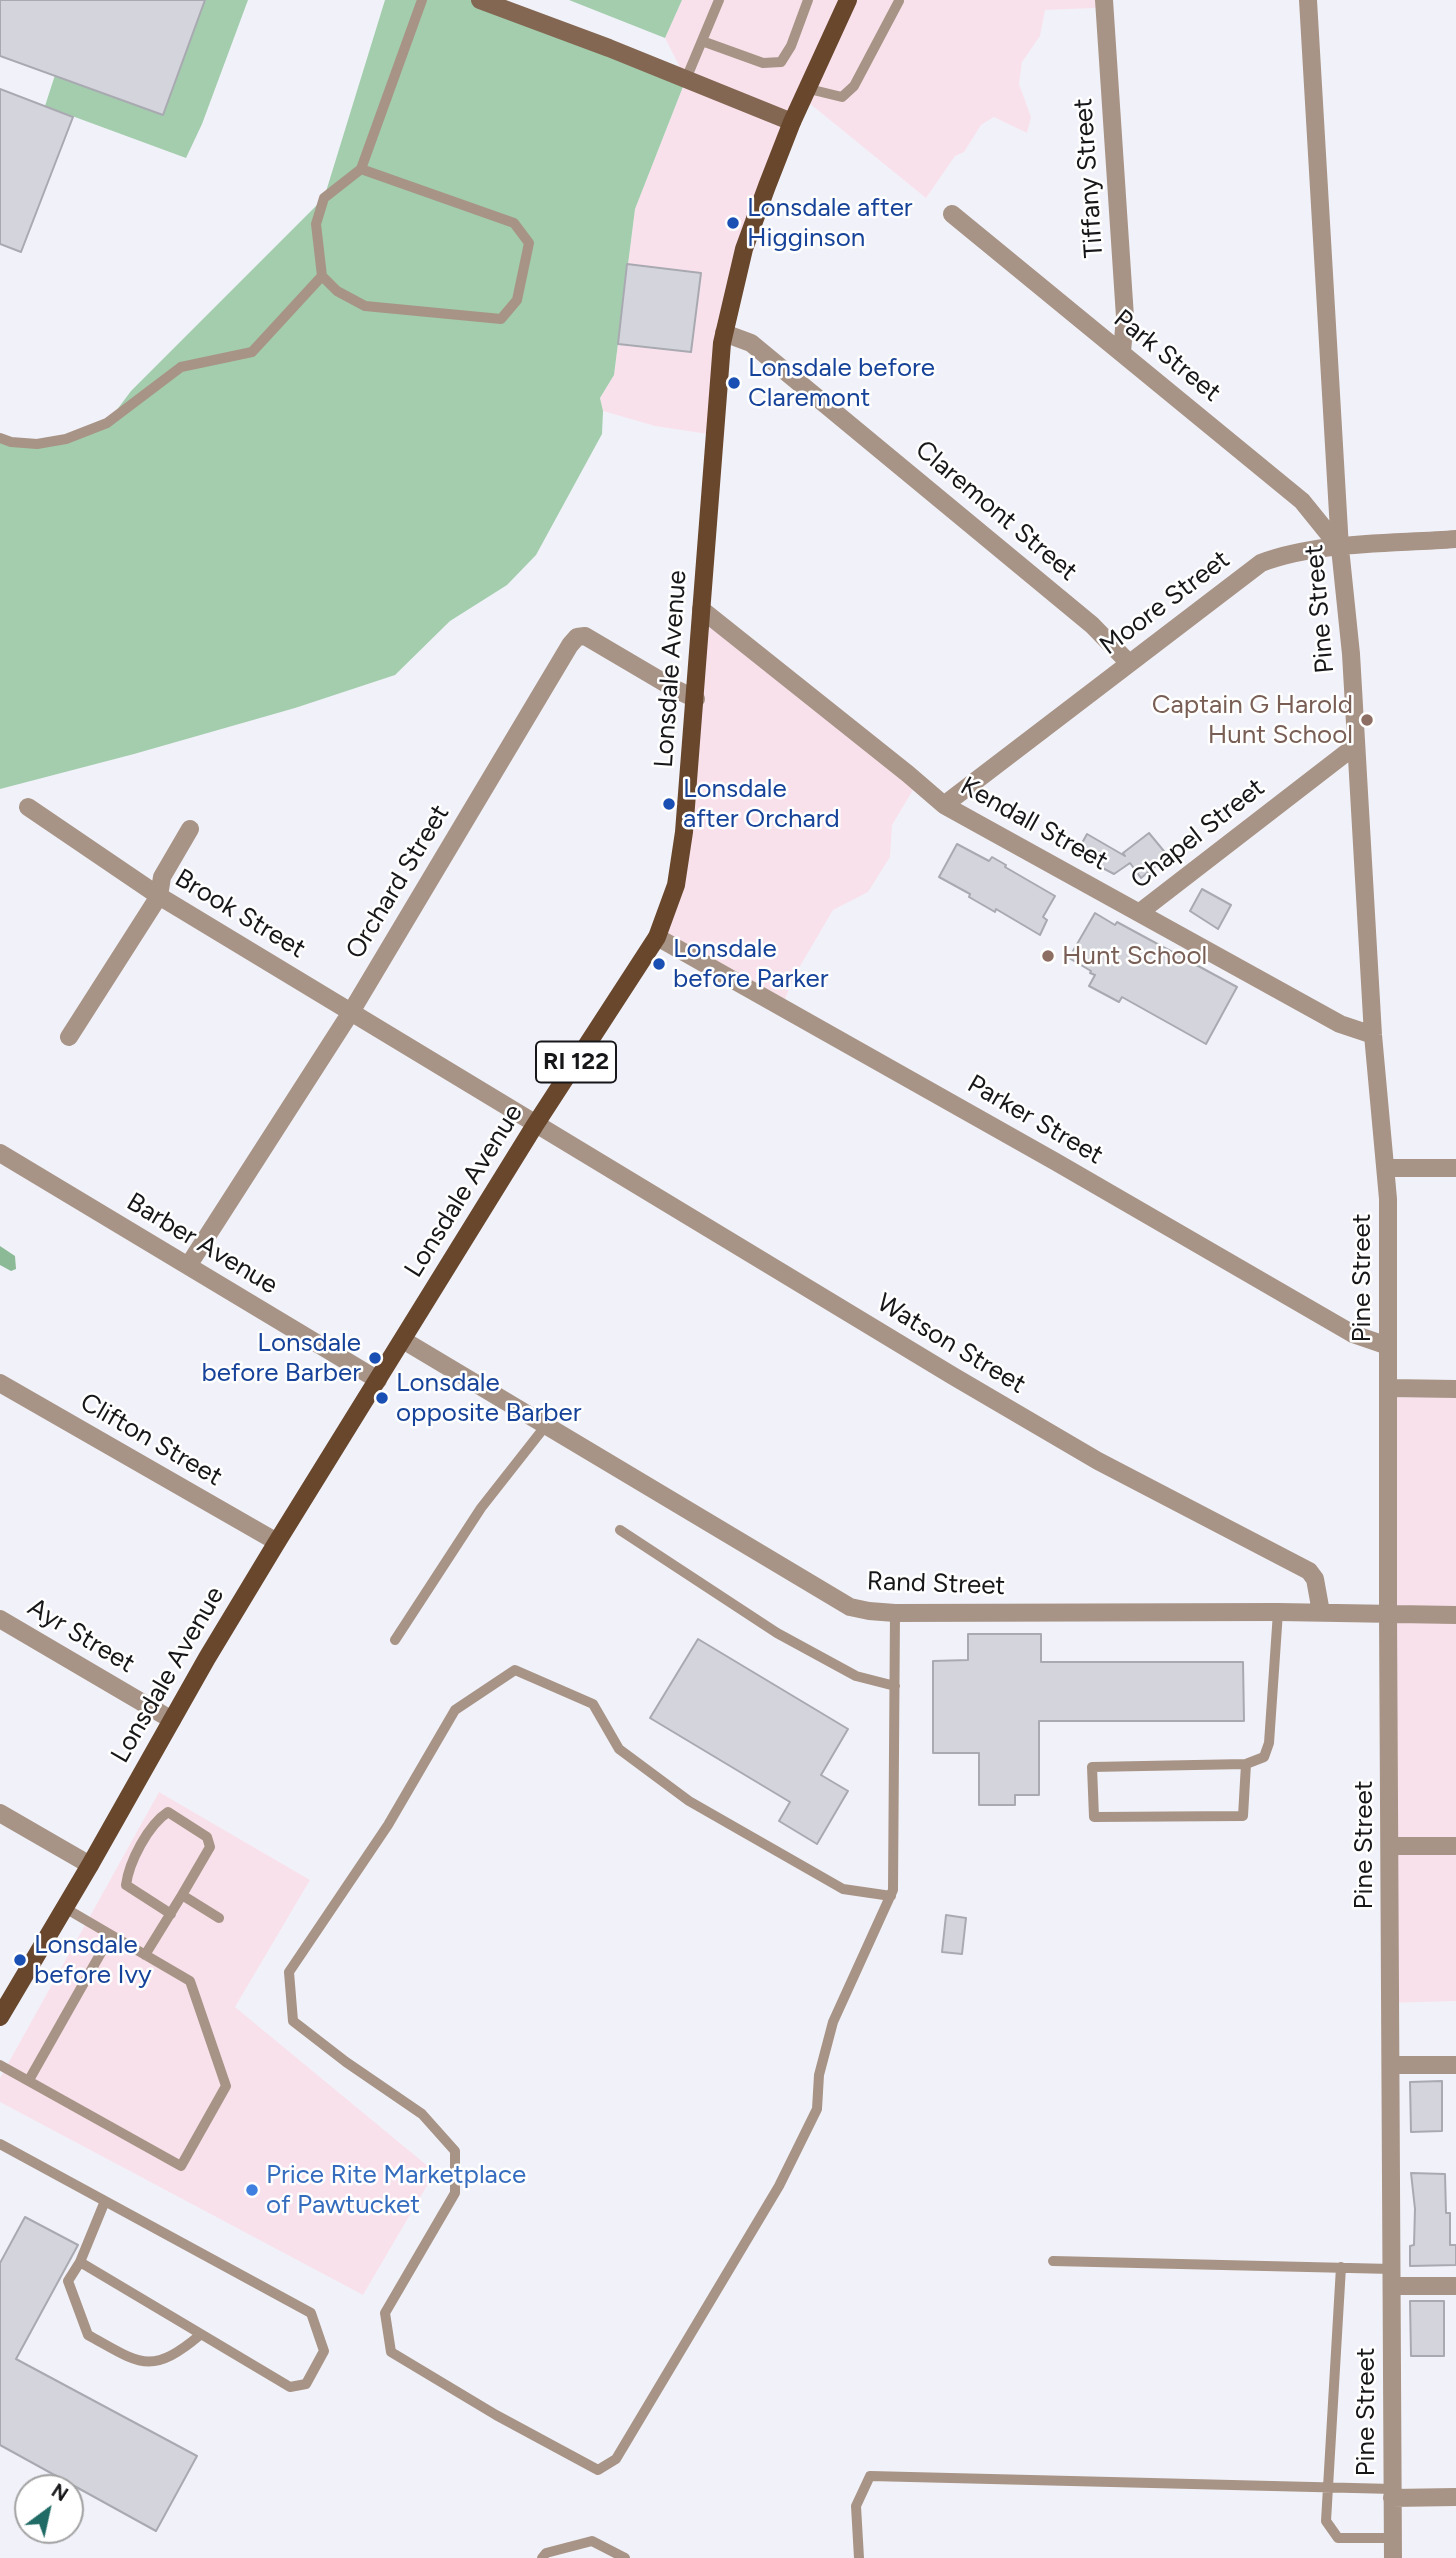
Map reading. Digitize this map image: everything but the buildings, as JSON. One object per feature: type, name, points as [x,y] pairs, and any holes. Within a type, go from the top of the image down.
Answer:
[{"type":"main road","name":"Lonsdale Avenue","points":[[0,2017],[277,1542],[536,1125],[657,937],[676,885],[684,832],[724,333],[744,249],[792,122],[848,0]]},
{"type":"street","points":[[480,0],[792,122]]},
{"type":"street","name":"Tiffany Street","points":[[1104,0],[1125,317],[1122,352]]},
{"type":"street","name":"Pine Street","points":[[1308,0],[1340,548],[1351,654],[1373,1035],[1387,1168],[1393,2558]]},
{"type":"street","name":"Park Street","points":[[952,214],[1303,501],[1340,548]]},
{"type":"street","name":"Claremont Street","points":[[724,333],[751,343],[1093,625],[1129,663]]},
{"type":"street","name":"Moore Street","points":[[944,805],[1261,563],[1283,555],[1456,539]]},
{"type":"street","name":"Kendall Street","points":[[701,609],[944,805],[1340,1024],[1373,1035]]},
{"type":"street","name":"Orchard Street","points":[[188,1266],[351,1012],[577,637],[586,636],[696,699]]},
{"type":"street","name":"Chapel Street","points":[[1140,912],[1355,746]]},
{"type":"street","name":"Brook Street","points":[[28,807],[159,896],[536,1125]]},
{"type":"street","points":[[69,1037],[159,896],[162,877],[190,829]]},
{"type":"street","name":"Parker Street","points":[[657,937],[1056,1162],[1353,1334],[1388,1346]]},
{"type":"street","name":"Watson Street","points":[[536,1125],[1098,1461],[1309,1571],[1315,1579],[1321,1612]]},
{"type":"street","name":"Barber Avenue","points":[[0,1153],[378,1380]]},
{"type":"street","points":[[1387,1168],[1456,1168]]},
{"type":"street","name":"Rand Street","points":[[403,1340],[850,1607],[895,1613],[1321,1612],[1456,1615]]},
{"type":"street","name":"Clifton Street","points":[[0,1383],[277,1542]]},
{"type":"street","points":[[1389,1388],[1456,1389]]},
{"type":"street","name":"Ayr Street","points":[[0,1619],[172,1720]]},
{"type":"street","points":[[0,1812],[90,1865]]},
{"type":"street","points":[[1390,1846],[1456,1846]]},
{"type":"street","points":[[1391,2066],[1456,2065]]},
{"type":"street","points":[[1392,2277],[1456,2286]]},
{"type":"street","points":[[1392,2493],[1456,2497]]},
{"type":"lane","points":[[361,169],[514,223],[529,243],[517,300],[501,319],[365,306],[337,291],[322,276],[316,224],[324,198],[361,169],[422,0]]},
{"type":"lane","points":[[686,79],[719,0]]},
{"type":"lane","points":[[702,41],[763,63],[781,62],[791,46],[808,0]]},
{"type":"lane","points":[[809,89],[842,97],[854,86],[896,0]]},
{"type":"lane","points":[[0,438],[11,442],[37,444],[66,439],[107,423],[181,367],[252,352],[322,276]]},
{"type":"lane","points":[[395,1640],[481,1508],[547,1424]]},
{"type":"lane","points":[[620,1530],[777,1633],[856,1676],[895,1686]]},
{"type":"lane","points":[[1246,1764],[1243,1816],[1094,1817],[1092,1767],[1246,1764],[1264,1757],[1269,1743],[1278,1612]]},
{"type":"lane","points":[[891,1896],[843,1889],[689,1801],[619,1749],[593,1704],[515,1670],[455,1710],[388,1825],[289,1972],[293,2021],[346,2062],[422,2114],[455,2151],[455,2193],[386,2313],[391,2352],[496,2415],[598,2470],[615,2459],[779,2186],[817,2109],[819,2075],[833,2022],[891,1896],[893,1890],[895,1613]]},
{"type":"lane","points":[[145,1955],[171,1914],[210,1847],[207,1837],[168,1812],[158,1818],[128,1867],[126,1885],[171,1914]]},
{"type":"lane","points":[[182,1895],[219,1918]]},
{"type":"lane","points":[[0,2065],[181,2166],[226,2086],[190,1981],[65,1908]]},
{"type":"lane","points":[[29,2080],[111,1935]]},
{"type":"lane","points":[[0,2144],[311,2313],[324,2351],[306,2384],[290,2387],[79,2262]]},
{"type":"lane","points":[[105,2201],[68,2281],[88,2335],[135,2361],[148,2363],[180,2352],[201,2334]]},
{"type":"lane","points":[[1053,2261],[1341,2267],[1392,2277]]},
{"type":"lane","points":[[1341,2267],[1326,2521],[1338,2538],[1392,2538]]},
{"type":"lane","points":[[859,2558],[856,2506],[870,2476],[1328,2487],[1392,2493]]},
{"type":"lane","points":[[542,2558],[546,2553],[592,2542],[625,2558]]},
{"type":"shaded area","points":[[682,0],[1098,0],[1096,8],[1045,10],[1040,36],[1022,62],[1019,84],[1031,117],[1027,133],[994,117],[981,125],[964,152],[955,156],[926,198],[809,103],[749,239],[708,434],[655,426],[603,411],[600,398],[614,375],[635,209],[686,79],[665,38]]},
{"type":"shaded area","points":[[703,612],[913,790],[892,825],[890,857],[868,892],[833,910],[793,978],[781,1010],[664,947]]},
{"type":"shaded area","points":[[1456,1396],[1456,2001],[1386,2003],[1385,1398]]},
{"type":"shaded area","points":[[159,1792],[310,1880],[235,2007],[435,2172],[363,2295],[0,2102],[0,2078]]},
{"type":"green space","points":[[205,0],[248,0],[202,124],[186,158],[45,106],[55,75]]},
{"type":"green space","points":[[385,0],[480,0],[686,79],[635,209],[614,375],[600,398],[603,411],[602,434],[536,555],[507,585],[450,621],[395,675],[295,708],[0,789],[0,438],[37,444],[107,423],[131,391],[324,198]]},
{"type":"green space","points":[[569,0],[682,0],[665,38]]},
{"type":"green space","points":[[0,1246],[15,1256],[16,1269],[11,1271],[0,1265]]},
{"type":"place","name":"Lonsdale after Higginson","points":[[733,223]]},
{"type":"place","name":"Lonsdale before Claremont","points":[[734,383]]},
{"type":"place","name":"Captain G Harold Hunt School","points":[[1367,720]]},
{"type":"place","name":"Lonsdale after Orchard","points":[[669,804]]},
{"type":"place","name":"Hunt School","points":[[1048,956]]},
{"type":"place","name":"Lonsdale before Parker","points":[[659,964]]},
{"type":"place","name":"Lonsdale before Barber","points":[[375,1358]]},
{"type":"place","name":"Lonsdale opposite Barber","points":[[382,1398]]},
{"type":"place","name":"Lonsdale before Ivy","points":[[20,1960]]},
{"type":"place","name":"Price Rite Marketplace of Pawtucket","points":[[252,2190]]}]
